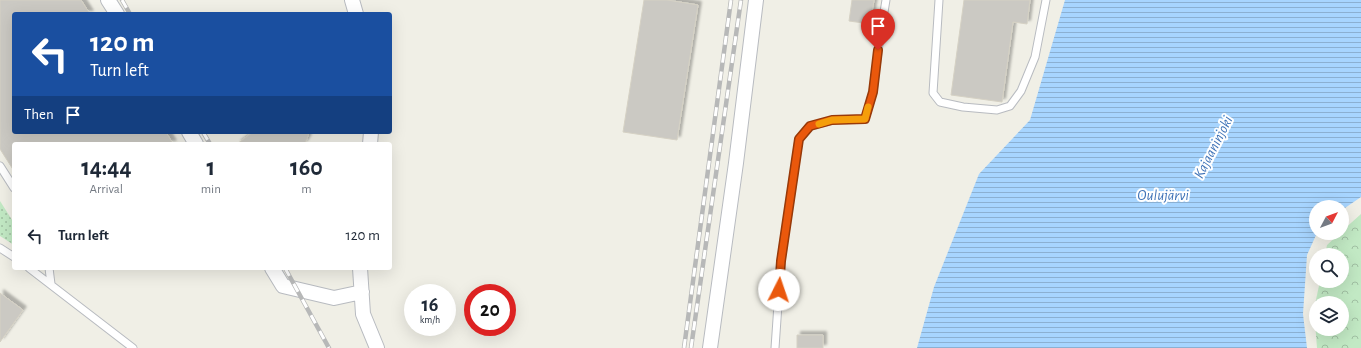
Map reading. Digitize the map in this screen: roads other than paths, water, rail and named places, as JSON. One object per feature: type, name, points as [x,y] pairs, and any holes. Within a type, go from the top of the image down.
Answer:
[{"type":"street","points":[[108,0],[115,12]]},
{"type":"street","points":[[352,0],[355,12]]},
{"type":"street","points":[[710,348],[736,163],[756,0]]},
{"type":"street","points":[[273,270],[283,286],[334,298],[362,292]]},
{"type":"street","points":[[360,270],[363,314],[377,348]]},
{"type":"lane","points":[[776,348],[781,261],[799,139],[810,126],[832,120],[865,119],[873,92],[886,0]]},
{"type":"lane","points":[[939,0],[933,93],[940,102],[963,108],[997,110],[1010,106],[1021,91],[1035,57],[1046,0]]},
{"type":"lane","points":[[0,166],[12,185]]},
{"type":"lane","points":[[0,248],[12,256]]},
{"type":"lane","points":[[32,270],[133,348]]},
{"type":"lane","points":[[49,270],[51,284]]},
{"type":"water","name":"Oulujärvi","points":[[1065,0],[1361,0],[1361,197],[1349,205],[1349,200],[1309,200],[1309,240],[1314,240],[1307,255],[1303,314],[1307,348],[917,348],[934,287],[979,174],[1030,120]]},
{"type":"railway","points":[[122,0],[129,12]]},
{"type":"railway","points":[[684,348],[731,0]]},
{"type":"railway","points":[[691,348],[741,0]]},
{"type":"railway","points":[[204,134],[209,142]]},
{"type":"railway","points":[[286,270],[329,348]]},
{"type":"water label","name":"Kajaaninjoki","points":[[1213,147]]}]
